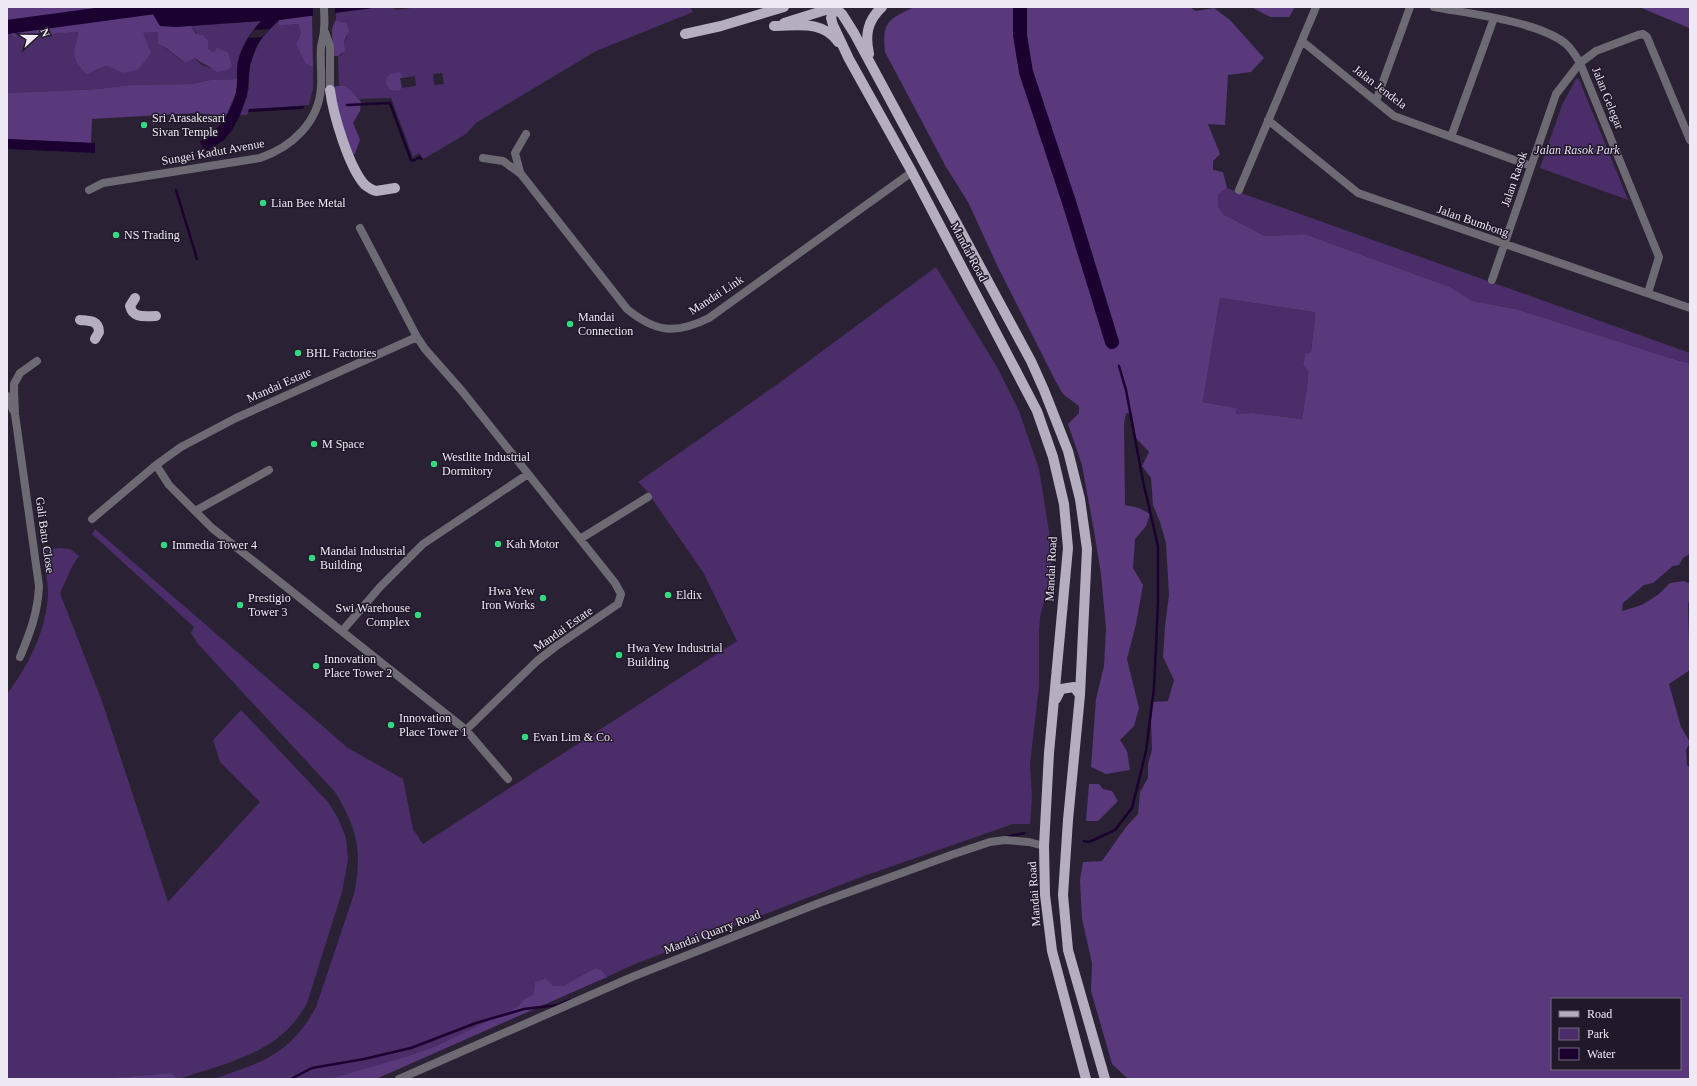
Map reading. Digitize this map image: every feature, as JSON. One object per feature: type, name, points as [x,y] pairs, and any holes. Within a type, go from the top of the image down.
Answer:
[{"type":"main road","points":[[685,34],[721,26],[784,7]]},
{"type":"main road","points":[[834,7],[842,14],[872,66]]},
{"type":"main road","points":[[829,32],[811,26],[774,26],[834,7]]},
{"type":"main road","points":[[834,7],[831,18],[833,25],[849,59]]},
{"type":"main road","points":[[872,66],[866,43],[867,27],[882,7]]},
{"type":"main road","points":[[794,20],[817,23],[829,32],[849,59]]},
{"type":"main road","name":"Mandai Road","points":[[849,59],[912,172],[1037,411],[1053,457],[1064,504],[1068,548],[1054,702],[1044,846],[1045,895],[1052,951],[1086,1079]]},
{"type":"main road","name":"Mandai Road","points":[[872,66],[1044,390],[1068,451],[1080,499],[1087,549],[1080,695],[1068,820],[1063,895],[1064,924],[1068,950],[1105,1079]]},
{"type":"main road","points":[[330,90],[334,113],[345,147],[354,168],[364,184],[376,192],[395,188]]},
{"type":"main road","points":[[986,312],[993,306],[993,292]]},
{"type":"main road","points":[[135,298],[130,306],[133,313],[137,315],[156,316]]},
{"type":"main road","points":[[80,320],[94,322],[97,324],[99,332],[95,339]]},
{"type":"main road","points":[[1054,702],[1061,689],[1067,687],[1074,687],[1080,695]]},
{"type":"street","name":"Sungei Kadut Avenue","points":[[89,190],[103,183],[260,158],[280,150],[289,144],[306,126],[318,104],[321,88],[321,46],[324,29],[324,7]]},
{"type":"street","points":[[1239,190],[1316,7]]},
{"type":"street","points":[[1376,101],[1410,7]]},
{"type":"street","name":"Jalan Gelegar","points":[[1434,7],[1494,18],[1541,30],[1565,44],[1580,62],[1659,257],[1648,293]]},
{"type":"street","points":[[1451,137],[1494,18]]},
{"type":"street","name":"Sungei Kadut Avenue","points":[[324,29],[330,46],[330,90]]},
{"type":"street","name":"Jalan Rasok","points":[[1492,280],[1556,94],[1580,62],[1596,51],[1643,34],[1649,41],[1687,122]]},
{"type":"street","name":"Jalan Jendela","points":[[1302,41],[1394,116],[1531,166]]},
{"type":"street","name":"Jalan Bumbong","points":[[1268,120],[1358,193],[1504,245],[1690,308]]},
{"type":"street","points":[[1687,122],[1690,140]]},
{"type":"street","name":"Mandai Link","points":[[526,134],[515,153],[516,163],[521,174],[627,309],[643,322],[658,327],[672,329],[695,325],[709,318],[912,172]]},
{"type":"street","name":"Mandai Link","points":[[483,158],[503,160],[521,174]]},
{"type":"street","name":"Mandai Estate","points":[[360,228],[418,337],[430,354],[462,391],[580,539],[617,587],[621,597],[618,604],[537,661],[466,730]]},
{"type":"street","name":"Mandai Estate","points":[[92,518],[156,465],[182,447],[236,418],[418,337]]},
{"type":"street","name":"Gali Batu Close","points":[[20,657],[33,625],[40,586],[15,414],[14,384],[20,373],[37,360]]},
{"type":"street","name":"Gali Batu Close","points":[[7,396],[15,414]]},
{"type":"street","points":[[156,465],[169,484],[195,511],[228,541],[343,630],[466,730],[508,780]]},
{"type":"street","points":[[195,511],[269,470]]},
{"type":"street","points":[[343,630],[380,587],[423,544],[528,474]]},
{"type":"street","points":[[580,539],[648,497]]},
{"type":"street","name":"Mandai Quarry Road","points":[[399,1079],[632,977],[819,903],[946,857],[990,842],[1005,840],[1029,842],[1044,846]]},
{"type":"green space","points":[[380,7],[394,7],[395,10],[419,7],[690,7],[693,12],[596,51],[476,123],[466,134],[425,158],[422,158],[419,153],[413,157],[391,98],[359,99],[351,90],[343,85],[339,85],[338,56],[342,55],[344,42],[347,38],[346,23],[336,20],[336,13]],"holes":[[[400,72],[403,78],[415,76],[416,86],[402,88],[399,91]],[[442,73],[444,84],[434,85],[433,74]]]},
{"type":"green space","points":[[279,20],[279,26],[298,24],[301,33],[297,44],[306,64],[313,67],[313,89],[309,105],[249,109],[247,115],[240,115],[249,88],[249,70],[252,58],[262,37]]},
{"type":"green space","points":[[262,21],[256,27],[243,47],[238,62],[237,79],[210,80],[192,84],[130,85],[98,89],[7,93],[7,30],[15,37],[78,32],[77,38],[96,71],[103,67],[109,67],[122,73],[143,33],[158,32],[158,44],[181,61],[185,63],[194,58],[202,65],[213,69],[214,52],[208,49],[191,26]]},
{"type":"green space","name":"Jalan Rasok Park","points":[[1576,79],[1579,79],[1628,200],[1540,168],[1562,105]]},
{"type":"green space","points":[[1227,188],[1690,353],[1690,363],[1516,309],[1471,301],[1450,287],[1305,234],[1265,236],[1223,214],[1218,205],[1218,195]]},
{"type":"green space","points":[[936,267],[997,367],[1019,411],[1039,469],[1049,531],[1052,562],[1049,582],[1040,617],[1039,686],[1030,764],[1032,797],[1030,824],[1013,824],[864,876],[635,964],[607,977],[602,970],[595,968],[563,986],[553,986],[544,978],[535,982],[533,995],[524,999],[520,1006],[438,1045],[411,1055],[329,1079],[214,1079],[243,1069],[278,1052],[303,1028],[312,1014],[316,1007],[354,894],[358,865],[356,841],[349,817],[335,792],[198,644],[191,633],[194,627],[92,534],[95,529],[348,748],[403,779],[413,829],[423,844],[737,641],[703,572],[646,490],[638,482],[775,386]]},
{"type":"green space","points":[[1220,298],[1314,312],[1315,316],[1311,352],[1305,354],[1303,365],[1308,371],[1302,419],[1253,413],[1236,415],[1237,408],[1203,402]]},
{"type":"green space","points":[[60,548],[70,549],[79,556],[73,565],[60,593],[103,704],[168,902],[260,802],[220,762],[213,740],[241,710],[328,802],[338,818],[346,838],[348,859],[342,892],[307,1003],[296,1020],[283,1034],[268,1045],[234,1061],[179,1079],[171,1073],[97,1079],[7,1079],[7,694],[21,674],[33,652],[45,617],[48,591],[43,550]]},
{"type":"shaded area","points":[[7,7],[140,7],[140,10],[151,11],[175,27],[191,26],[196,34],[203,35],[208,41],[208,49],[214,52],[217,48],[228,52],[232,66],[227,70],[217,72],[195,58],[185,63],[166,48],[158,44],[158,32],[143,33],[151,53],[138,70],[122,73],[107,66],[86,74],[77,62],[74,54],[78,32],[14,37],[7,30]]},
{"type":"shaded area","points":[[914,7],[1190,7],[1196,11],[1214,8],[1230,20],[1264,58],[1251,72],[1228,75],[1225,125],[1208,124],[1220,154],[1213,161],[1213,170],[1223,172],[1227,188],[1218,195],[1218,205],[1223,214],[1265,236],[1305,234],[1450,287],[1472,301],[1516,309],[1690,363],[1690,554],[1683,558],[1679,565],[1673,566],[1653,583],[1644,585],[1623,603],[1622,611],[1642,605],[1659,594],[1670,583],[1684,581],[1690,584],[1690,597],[1688,605],[1690,670],[1669,684],[1681,727],[1690,742],[1686,750],[1687,765],[1690,768],[1690,1079],[1128,1079],[1112,1064],[1091,991],[1092,963],[1082,919],[1080,880],[1083,862],[1102,861],[1126,827],[1138,814],[1140,792],[1148,778],[1148,764],[1152,750],[1152,702],[1168,701],[1174,680],[1163,657],[1169,595],[1166,543],[1153,505],[1151,478],[1142,466],[1149,452],[1135,437],[1132,414],[1126,413],[1124,424],[1125,505],[1139,508],[1150,514],[1146,526],[1135,539],[1133,568],[1143,585],[1136,624],[1127,659],[1139,708],[1134,726],[1120,740],[1127,751],[1130,770],[1106,774],[1091,767],[1096,699],[1104,666],[1106,629],[1101,574],[1082,465],[1068,424],[1079,413],[1079,406],[1063,394],[1056,382],[997,265],[968,202],[946,167],[885,52],[884,42],[886,28],[898,15]],"holes":[[[1220,298],[1314,312],[1315,316],[1311,352],[1305,354],[1303,365],[1308,371],[1302,419],[1253,413],[1236,414],[1237,408],[1203,402]]]},
{"type":"shaded area","points":[[1251,7],[1295,7],[1289,17],[1270,17]]},
{"type":"shaded area","points":[[1639,7],[1690,7],[1690,29],[1687,27]]},
{"type":"shaded area","points":[[312,15],[313,67],[306,64],[296,44],[301,33],[298,24],[279,26],[279,20]]},
{"type":"shaded area","points":[[336,20],[346,23],[349,30],[344,42],[345,51],[338,56],[333,56],[332,29]]},
{"type":"shaded area","points":[[400,72],[403,78],[400,78],[402,88],[399,91],[390,90],[386,84],[387,77],[391,74]]},
{"type":"shaded area","points":[[237,79],[236,93],[226,116],[196,113],[92,119],[91,143],[7,139],[7,93],[98,89],[130,85],[192,84],[210,80]]},
{"type":"shaded area","points":[[343,85],[351,90],[361,102],[360,111],[353,123],[360,140],[355,154],[352,154],[343,130],[333,87]]},
{"type":"shaded area","points":[[1089,784],[1099,784],[1103,789],[1112,791],[1118,801],[1098,821],[1086,821]]},
{"type":"shaded area","points":[[595,968],[602,970],[607,977],[376,1079],[329,1079],[411,1055],[438,1045],[519,1006],[524,999],[533,995],[535,982],[545,978],[553,986],[563,986]]},
{"type":"shaded area","points":[[172,1073],[177,1079],[97,1079]]},
{"type":"water","points":[[140,7],[380,7],[279,20],[257,45],[250,65],[247,96],[240,115],[232,130],[224,140],[212,148],[204,151],[200,141],[214,132],[225,118],[236,94],[237,64],[240,55],[253,30],[261,21],[175,27],[160,26],[151,11],[140,10]]},
{"type":"water","points":[[305,106],[303,109],[248,112],[249,109]]},
{"type":"water","points":[[7,139],[95,143],[95,153],[7,149]]},
{"type":"pier","points":[[313,7],[335,7],[335,15],[313,17]]},
{"type":"pier","points":[[270,29],[262,37],[248,38],[253,30]]},
{"type":"waterway","points":[[7,27],[155,7]]},
{"type":"waterway","points":[[1020,7],[1020,35],[1026,72],[1069,202],[1112,342]]},
{"type":"waterway","points":[[347,105],[390,103],[411,160],[413,161],[420,157],[421,159]]},
{"type":"waterway","points":[[176,190],[197,259]]},
{"type":"waterway","points":[[1084,841],[1089,842],[1115,830],[1132,808],[1146,751],[1154,688],[1158,603],[1158,546],[1143,481],[1126,390],[1119,366]]},
{"type":"waterway","points":[[1006,837],[1024,833]]},
{"type":"waterway","points":[[291,1079],[312,1068],[364,1059],[411,1048],[476,1023],[524,1009],[558,1005],[570,1000]]},
{"type":"place","name":"Sri Arasakesari Sivan Temple","points":[[144,125]]},
{"type":"place","name":"Lian Bee Metal","points":[[263,203]]},
{"type":"place","name":"NS Trading","points":[[116,235]]},
{"type":"place","name":"Mandai Connection","points":[[570,324]]},
{"type":"place","name":"BHL Factories","points":[[298,353]]},
{"type":"place","name":"M Space","points":[[314,444]]},
{"type":"place","name":"Westlite Industrial Dormitory","points":[[434,464]]},
{"type":"place","name":"Kah Motor","points":[[498,544]]},
{"type":"place","name":"Immedia Tower 4","points":[[164,545]]},
{"type":"place","name":"Mandai Industrial Building","points":[[312,558]]},
{"type":"place","name":"Eldix","points":[[668,595]]},
{"type":"place","name":"Hwa Yew Iron Works","points":[[543,598]]},
{"type":"place","name":"Prestigio Tower 3","points":[[240,605]]},
{"type":"place","name":"Swi Warehouse Complex","points":[[418,615]]},
{"type":"place","name":"Hwa Yew Industrial Building","points":[[619,655]]},
{"type":"place","name":"Innovation Place Tower 2","points":[[316,666]]},
{"type":"place","name":"Innovation Place Tower 1","points":[[391,725]]},
{"type":"place","name":"Evan Lim & Co.","points":[[525,737]]}]
